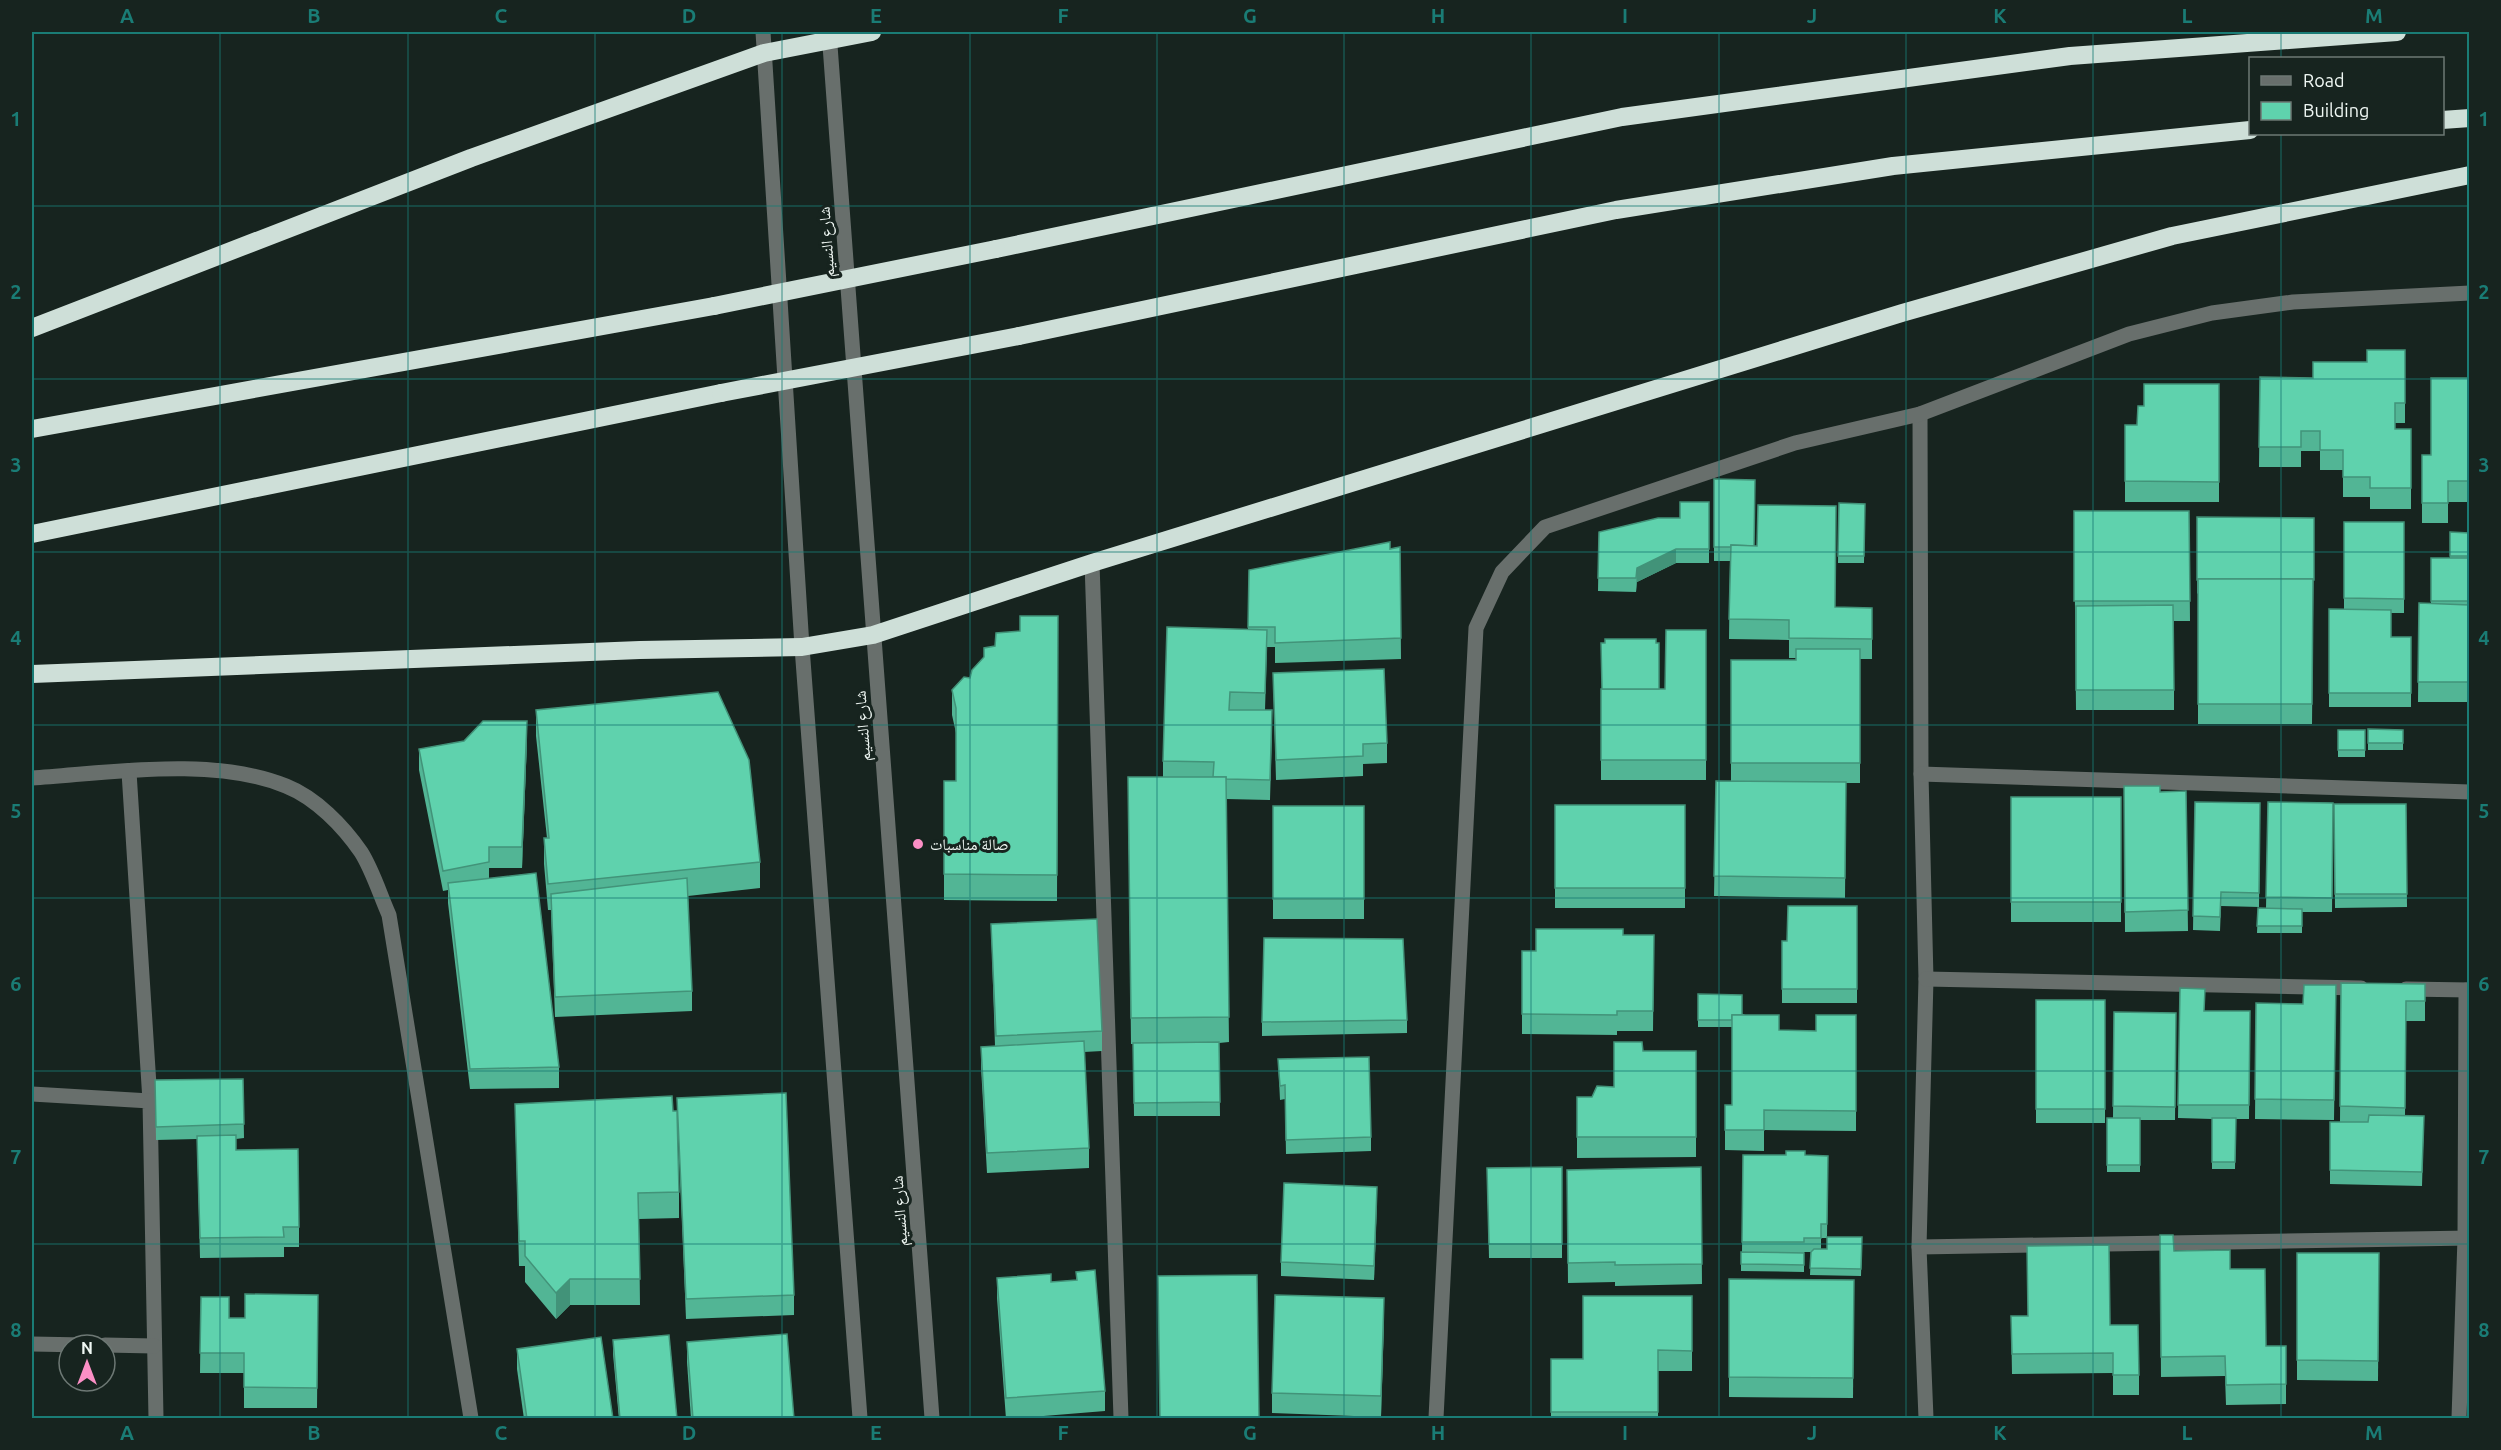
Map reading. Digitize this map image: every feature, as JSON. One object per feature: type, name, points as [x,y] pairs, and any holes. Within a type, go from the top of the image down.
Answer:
[{"type":"highway","points":[[32,328],[471,158],[764,53],[829,35],[872,32]]},
{"type":"highway","points":[[32,429],[714,306],[1622,117],[2070,56],[2397,32]]},
{"type":"highway","points":[[2444,120],[2469,118]]},
{"type":"highway","points":[[32,534],[721,393],[1019,336],[1628,208],[1893,166],[2249,130]]},
{"type":"highway","points":[[32,674],[640,650],[802,647],[873,635],[1092,563],[1981,290],[2172,236],[2469,175]]},
{"type":"street","points":[[763,32],[802,647],[860,1419]]},
{"type":"street","name":"شارع النسيم","points":[[829,35],[932,1419]]},
{"type":"street","points":[[1436,1419],[1476,628],[1502,572],[1545,527],[1795,443],[1920,414],[2129,334],[2212,312],[2293,302],[2469,293]]},
{"type":"street","points":[[1920,414],[1921,774],[1926,979],[1919,1247],[1926,1419]]},
{"type":"street","points":[[1092,563],[1121,1419]]},
{"type":"street","points":[[32,778],[195,770],[243,774],[287,786],[329,814],[361,853],[389,915],[471,1419]]},
{"type":"street","points":[[129,772],[150,1101],[156,1419]]},
{"type":"street","points":[[1921,774],[2469,792]]},
{"type":"street","points":[[1926,979],[2372,988]]},
{"type":"street","points":[[2396,989],[2468,990],[2467,1238],[2459,1419]]},
{"type":"street","points":[[32,1094],[150,1101]]},
{"type":"street","points":[[1919,1247],[2467,1238]]},
{"type":"street","points":[[32,1344],[57,1344]]},
{"type":"street","points":[[117,1345],[154,1346]]},
{"type":"building","points":[[2367,350],[2405,350],[2405,403],[2395,403],[2395,429],[2411,429],[2411,488],[2370,488],[2370,477],[2343,477],[2343,450],[2320,450],[2320,431],[2301,431],[2301,447],[2259,447],[2260,377],[2313,378],[2313,362],[2367,362]]},
{"type":"building","points":[[2431,378],[2469,378],[2469,481],[2448,481],[2448,503],[2422,503],[2422,455],[2431,455]]},
{"type":"building","points":[[2144,384],[2219,384],[2219,482],[2125,481],[2125,425],[2137,425],[2138,406],[2144,406]]},
{"type":"building","points":[[1714,479],[1755,480],[1754,546],[1714,547]]},
{"type":"building","points":[[1680,502],[1709,502],[1709,549],[1676,549],[1637,568],[1636,578],[1598,578],[1599,532],[1658,518],[1680,518]]},
{"type":"building","points":[[1839,503],[1865,504],[1864,556],[1838,556]]},
{"type":"building","points":[[1758,505],[1836,506],[1835,607],[1872,608],[1872,639],[1789,638],[1789,620],[1729,619],[1731,545],[1757,546]]},
{"type":"building","points":[[2074,511],[2189,511],[2190,601],[2074,601]]},
{"type":"building","points":[[2197,517],[2314,518],[2314,580],[2197,580]]},
{"type":"building","points":[[2344,522],[2404,522],[2404,599],[2344,598]]},
{"type":"building","points":[[2450,532],[2469,533],[2469,556],[2450,556]]},
{"type":"building","points":[[1390,542],[1390,549],[1400,547],[1401,638],[1275,643],[1275,627],[1248,627],[1249,570]]},
{"type":"building","points":[[2431,558],[2469,558],[2469,601],[2431,601]]},
{"type":"building","points":[[2198,579],[2313,579],[2312,704],[2198,704]]},
{"type":"building","points":[[2419,603],[2469,605],[2469,682],[2418,682]]},
{"type":"building","points":[[2173,605],[2174,690],[2076,690],[2076,606]]},
{"type":"building","points":[[2329,609],[2391,610],[2391,637],[2411,637],[2411,693],[2329,693]]},
{"type":"building","points":[[1020,616],[1058,616],[1057,875],[944,874],[944,781],[956,781],[956,708],[952,690],[964,677],[970,678],[972,670],[984,657],[984,648],[995,646],[996,633],[1020,631]]},
{"type":"building","points":[[1167,627],[1267,630],[1265,693],[1230,692],[1229,710],[1272,710],[1270,780],[1213,777],[1214,762],[1163,761]]},
{"type":"building","points":[[1666,630],[1706,630],[1706,760],[1601,760],[1601,689],[1665,689]]},
{"type":"building","points":[[1605,639],[1656,639],[1656,643],[1659,643],[1659,689],[1602,689],[1601,643],[1605,643]]},
{"type":"building","points":[[1796,649],[1860,649],[1860,763],[1731,763],[1731,660],[1796,660]]},
{"type":"building","points":[[1384,669],[1387,743],[1363,744],[1363,756],[1276,760],[1273,673]]},
{"type":"building","points":[[718,692],[749,760],[760,862],[548,884],[544,838],[549,838],[536,710]]},
{"type":"building","points":[[483,721],[527,721],[522,847],[489,847],[489,862],[443,871],[419,749],[464,741]]},
{"type":"building","points":[[2368,729],[2403,730],[2403,743],[2368,743]]},
{"type":"building","points":[[2338,730],[2365,730],[2365,750],[2338,750]]},
{"type":"building","points":[[1128,777],[1226,777],[1229,1017],[1131,1018]]},
{"type":"building","points":[[1716,781],[1846,782],[1845,878],[1714,876]]},
{"type":"building","points":[[2124,786],[2160,786],[2160,792],[2186,791],[2188,910],[2125,912]]},
{"type":"building","points":[[2011,797],[2121,797],[2121,902],[2011,902]]},
{"type":"building","points":[[2195,802],[2260,803],[2259,893],[2221,892],[2220,917],[2193,916]]},
{"type":"building","points":[[2268,802],[2333,803],[2332,898],[2266,897]]},
{"type":"building","points":[[2334,804],[2406,804],[2407,894],[2335,894]]},
{"type":"building","points":[[1555,805],[1685,805],[1685,888],[1555,888]]},
{"type":"building","points":[[1273,806],[1364,806],[1364,899],[1273,899]]},
{"type":"building","points":[[536,873],[559,1067],[470,1069],[448,883]]},
{"type":"building","points":[[687,878],[692,991],[555,997],[551,894]]},
{"type":"building","points":[[1788,906],[1857,906],[1857,989],[1782,989],[1782,941],[1787,941]]},
{"type":"building","points":[[2258,908],[2302,909],[2302,926],[2257,926]]},
{"type":"building","points":[[1097,919],[1102,1031],[996,1036],[991,924]]},
{"type":"building","points":[[1536,929],[1623,929],[1623,935],[1654,935],[1653,1011],[1617,1011],[1617,1015],[1522,1014],[1522,951],[1536,951]]},
{"type":"building","points":[[1264,938],[1403,939],[1407,1020],[1262,1022]]},
{"type":"building","points":[[2341,983],[2425,984],[2425,1001],[2406,1001],[2405,1108],[2340,1106]]},
{"type":"building","points":[[2304,985],[2336,985],[2334,1100],[2255,1099],[2256,1003],[2303,1004]]},
{"type":"building","points":[[2180,988],[2205,989],[2204,1011],[2250,1011],[2249,1105],[2178,1105]]},
{"type":"building","points":[[1698,994],[1742,995],[1742,1015],[1732,1015],[1732,1020],[1698,1020]]},
{"type":"building","points":[[2036,1000],[2105,1000],[2105,1109],[2036,1109]]},
{"type":"building","points":[[2114,1012],[2176,1013],[2175,1107],[2113,1106]]},
{"type":"building","points":[[1732,1015],[1779,1015],[1779,1030],[1816,1031],[1816,1015],[1856,1015],[1856,1111],[1764,1110],[1764,1130],[1725,1130],[1725,1105],[1732,1105]]},
{"type":"building","points":[[1084,1041],[1089,1148],[987,1153],[981,1047]]},
{"type":"building","points":[[1219,1042],[1220,1102],[1134,1103],[1133,1043]]},
{"type":"building","points":[[1614,1042],[1642,1042],[1643,1051],[1696,1051],[1696,1137],[1577,1137],[1577,1097],[1592,1097],[1597,1086],[1614,1087]]},
{"type":"building","points":[[1369,1057],[1371,1137],[1286,1140],[1285,1085],[1280,1086],[1278,1059]]},
{"type":"building","points":[[243,1079],[244,1124],[156,1127],[155,1080]]},
{"type":"building","points":[[786,1093],[794,1295],[686,1299],[677,1098]]},
{"type":"building","points":[[672,1096],[673,1111],[677,1111],[679,1192],[638,1193],[640,1279],[570,1279],[556,1293],[525,1256],[525,1241],[519,1241],[515,1104]]},
{"type":"building","points":[[2369,1115],[2424,1116],[2422,1172],[2330,1170],[2330,1122],[2368,1122]]},
{"type":"building","points":[[2107,1118],[2140,1118],[2140,1165],[2107,1165]]},
{"type":"building","points":[[2212,1118],[2236,1118],[2235,1162],[2212,1162]]},
{"type":"building","points":[[236,1135],[236,1150],[298,1149],[299,1227],[283,1227],[284,1237],[200,1238],[197,1136]]},
{"type":"building","points":[[1786,1151],[1805,1151],[1805,1155],[1828,1156],[1827,1224],[1821,1224],[1821,1238],[1804,1238],[1804,1242],[1742,1242],[1743,1155],[1786,1155]]},
{"type":"building","points":[[1562,1167],[1562,1244],[1489,1244],[1487,1168]]},
{"type":"building","points":[[1701,1167],[1702,1264],[1568,1263],[1567,1170]]},
{"type":"building","points":[[1284,1183],[1377,1187],[1374,1266],[1281,1262]]},
{"type":"building","points":[[2160,1235],[2173,1235],[2174,1251],[2230,1250],[2230,1269],[2265,1269],[2266,1346],[2286,1346],[2286,1384],[2226,1385],[2225,1356],[2161,1357]]},
{"type":"building","points":[[1827,1237],[1862,1237],[1861,1269],[1810,1268],[1811,1252],[1814,1249],[1827,1249]]},
{"type":"building","points":[[2109,1245],[2110,1325],[2138,1325],[2139,1375],[2113,1375],[2113,1353],[2012,1354],[2011,1316],[2028,1316],[2027,1246]]},
{"type":"building","points":[[1741,1252],[1804,1253],[1804,1265],[1741,1264]]},
{"type":"building","points":[[2297,1253],[2379,1253],[2378,1361],[2297,1360]]},
{"type":"building","points":[[1095,1270],[1105,1391],[1006,1398],[997,1278],[1051,1274],[1051,1282],[1077,1280],[1076,1272]]},
{"type":"building","points":[[1257,1275],[1259,1418],[1160,1419],[1158,1276]]},
{"type":"building","points":[[1729,1279],[1854,1280],[1853,1378],[1729,1377]]},
{"type":"building","points":[[245,1294],[318,1295],[317,1388],[244,1387],[244,1353],[200,1353],[201,1297],[229,1297],[229,1318],[245,1318]]},
{"type":"building","points":[[1275,1295],[1384,1298],[1381,1396],[1272,1393]]},
{"type":"building","points":[[1583,1296],[1692,1296],[1692,1351],[1658,1350],[1658,1412],[1551,1412],[1551,1359],[1583,1359]]},
{"type":"building","points":[[787,1334],[794,1419],[693,1419],[687,1342]]},
{"type":"building","points":[[669,1335],[677,1419],[620,1419],[613,1340]]},
{"type":"building","points":[[601,1337],[613,1419],[527,1419],[517,1349]]},
{"type":"place","name":"صالة مناسبات","points":[[918,844]]}]
